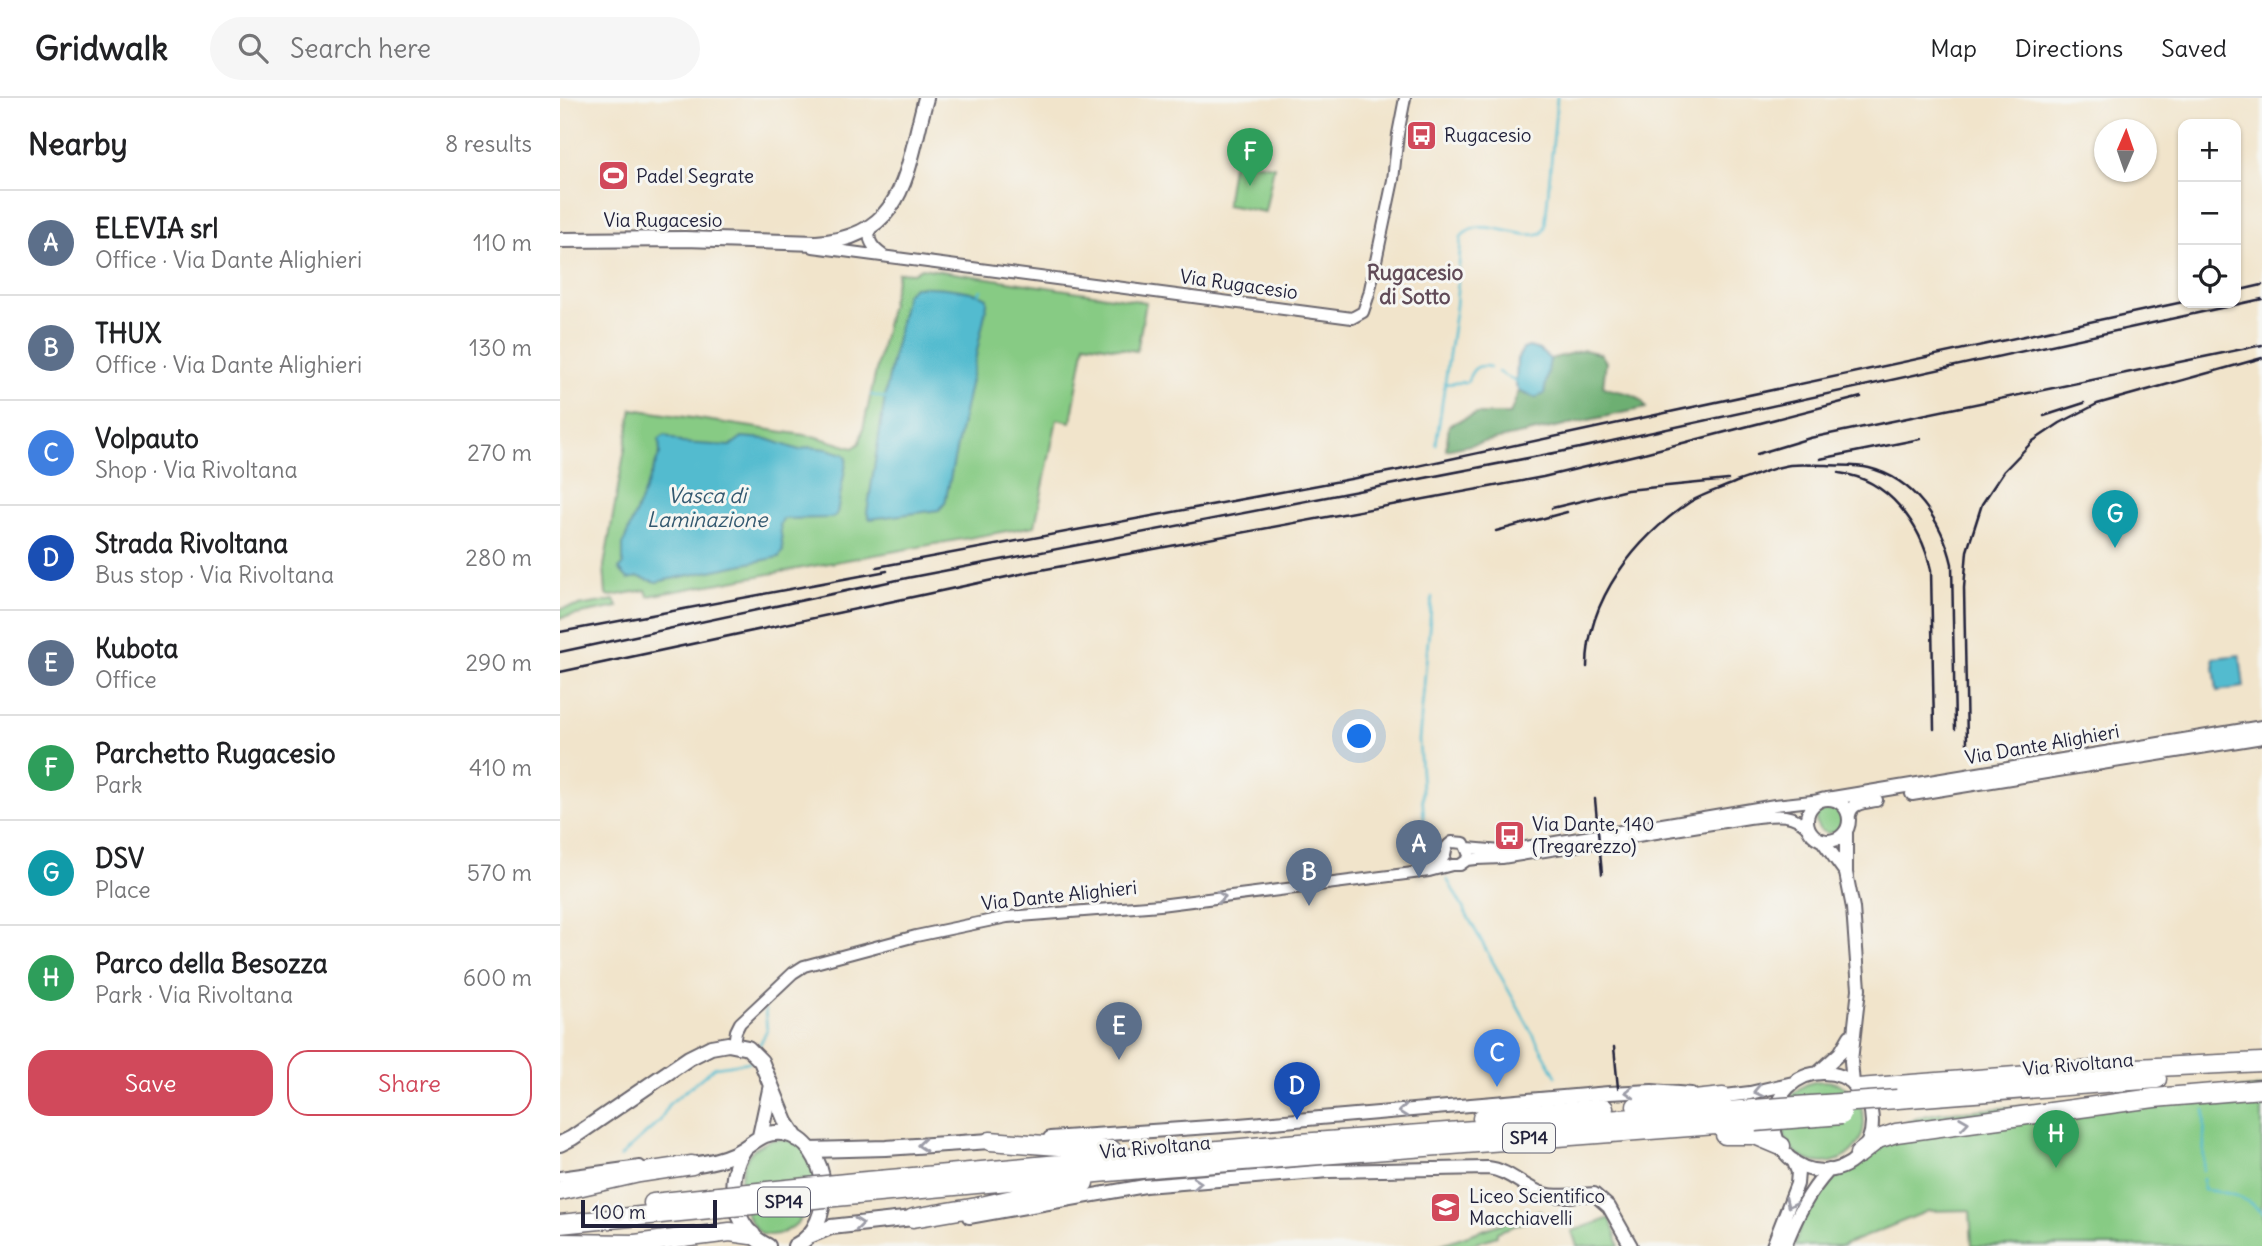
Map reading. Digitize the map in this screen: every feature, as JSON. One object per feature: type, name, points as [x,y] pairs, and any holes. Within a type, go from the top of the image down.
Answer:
[{"type":"highway","points":[[1856,1086],[2262,1062]]},
{"type":"highway","name":"Via Rivoltana","points":[[1898,1105],[2262,1070]]},
{"type":"highway","name":"Via Rivoltana","points":[[1898,1105],[2262,1082]]},
{"type":"highway","points":[[1859,1154],[1878,1139],[1896,1133],[2154,1098],[2262,1088]]},
{"type":"highway","name":"SP14","points":[[1328,1141],[1368,1130],[1723,1097]]},
{"type":"highway","name":"SP14","points":[[1755,1115],[1898,1105]]},
{"type":"highway","name":"Via Rivoltana","points":[[560,1212],[710,1203],[1287,1144],[1755,1115]]},
{"type":"highway","name":"Via Rivoltana","points":[[857,1189],[1303,1156],[1755,1115]]},
{"type":"highway","name":"SP14","points":[[1303,1156],[1344,1159],[1483,1153],[1745,1134],[1761,1137],[1787,1153]]},
{"type":"highway","name":"SP14","points":[[990,1141],[1118,1150],[1287,1144]]},
{"type":"highway","name":"SP14","points":[[913,1218],[1100,1180],[1159,1174],[1215,1163]]},
{"type":"highway","points":[[560,1191],[639,1173],[692,1165]]},
{"type":"highway","name":"Via Rivoltana","points":[[560,1224],[710,1203]]},
{"type":"highway","name":"SP14","points":[[652,1243],[730,1232],[754,1240]]},
{"type":"highway","points":[[560,1243],[717,1246]]},
{"type":"main road","points":[[869,232],[888,213],[898,196],[926,98]]},
{"type":"main road","name":"Via Rugacesio","points":[[560,240],[834,242],[869,232]]},
{"type":"main road","points":[[560,1144],[704,1049],[734,1044],[754,1052],[764,1066],[786,1122],[797,1139],[810,1150],[820,1167],[823,1192],[819,1218],[801,1243]]},
{"type":"main road","points":[[760,1136],[771,1083]]},
{"type":"main road","points":[[692,1165],[720,1160],[746,1147],[760,1136],[780,1133],[797,1139]]},
{"type":"main road","points":[[810,1150],[990,1141]]},
{"type":"main road","points":[[746,1147],[736,1166],[734,1192],[741,1221],[754,1240],[768,1246]]},
{"type":"main road","points":[[801,1243],[831,1227],[913,1218]]},
{"type":"street","name":"Via Rugacesio","points":[[765,241],[1352,318],[1363,312],[1369,295],[1393,180],[1405,98]]},
{"type":"street","points":[[869,232],[872,245],[889,257]]},
{"type":"street","name":"Via Dante Alighieri","points":[[1467,860],[1502,859],[1587,841],[2262,727]]},
{"type":"street","name":"Via Dante Alighieri","points":[[1849,815],[1852,807],[1866,802],[2262,737]]},
{"type":"street","points":[[1846,832],[1836,840],[1815,837],[1808,828],[1809,811],[1824,800],[1842,804],[1849,815],[1846,832],[1846,873],[1853,908],[1858,982],[1851,1061],[1856,1086]]},
{"type":"street","name":"Via Dante Alighieri","points":[[1748,814],[1789,815],[1800,819],[1808,828]]},
{"type":"street","points":[[1822,840],[1846,873]]},
{"type":"street","name":"Via Dante Alighieri","points":[[1468,848],[1501,851],[1587,841]]},
{"type":"street","points":[[1452,842],[1462,842],[1468,848],[1467,860],[1460,865],[1448,860],[1447,846],[1452,842]]},
{"type":"street","name":"Via Dante Alighieri","points":[[734,1044],[740,1023],[804,966],[916,936],[1007,917],[1160,905],[1429,871],[1448,860]]},
{"type":"street","points":[[1818,1073],[1846,1046],[1856,1023]]},
{"type":"street","points":[[1773,1246],[1797,1184],[1798,1172],[1787,1153],[1775,1129],[1775,1111],[1781,1097],[1793,1083],[1818,1073],[1838,1076],[1856,1086],[1867,1101],[1871,1119],[1869,1138],[1859,1154],[1847,1164],[1829,1170],[1810,1168],[1787,1153]]},
{"type":"street","name":"SP14","points":[[1723,1097],[1793,1083]]},
{"type":"street","points":[[990,1141],[1226,1126],[1609,1093],[1652,1091],[1723,1097]]},
{"type":"street","points":[[560,1177],[660,1164],[692,1165]]},
{"type":"street","points":[[913,1218],[940,1220],[1001,1212],[1111,1190],[1145,1186],[1329,1171],[1493,1169],[1546,1195],[1594,1194],[1609,1208],[1631,1246]]},
{"type":"street","points":[[1785,1246],[1803,1203],[1829,1170]]},
{"type":"green space","points":[[1233,160],[1274,166],[1265,212],[1226,205]]},
{"type":"green space","points":[[921,268],[1146,302],[1137,351],[1085,343],[1071,422],[1057,419],[1035,526],[648,596],[646,590],[606,595],[604,566],[632,409],[817,437],[853,448],[860,443],[898,272],[913,273]]},
{"type":"green space","points":[[1584,350],[1601,354],[1606,362],[1603,386],[1633,395],[1646,408],[1446,450],[1449,425],[1476,414],[1510,414],[1519,391],[1526,395],[1544,394],[1550,359]]},
{"type":"green space","points":[[614,600],[618,607],[560,618],[560,609]]},
{"type":"green space","points":[[1829,807],[1838,811],[1842,820],[1838,829],[1829,833],[1820,829],[1816,820],[1820,811]]},
{"type":"green space","points":[[1815,1081],[1831,1081],[1846,1088],[1857,1099],[1864,1114],[1861,1138],[1852,1151],[1831,1163],[1815,1163],[1800,1156],[1789,1145],[1782,1130],[1782,1114],[1789,1099],[1800,1088]]},
{"type":"green space","points":[[2262,1087],[2262,1246],[1972,1246],[1970,1210],[1928,1211],[1842,1246],[1794,1246],[1805,1212],[1827,1181],[1856,1164],[1897,1127],[1919,1117],[1938,1113]]},
{"type":"green space","points":[[770,1140],[793,1142],[808,1153],[815,1169],[815,1188],[808,1207],[797,1223],[781,1233],[762,1234],[754,1227],[744,1207],[741,1195],[742,1171],[752,1151]]},
{"type":"green space","points":[[1540,1210],[1542,1216],[1497,1232],[1497,1236],[1467,1246],[1436,1246]]},
{"type":"green space","points":[[1610,1218],[1619,1246],[1577,1246],[1572,1231]]},
{"type":"water","points":[[914,287],[972,292],[987,298],[987,304],[945,503],[939,510],[870,519],[867,513],[886,391],[906,294]]},
{"type":"water","points":[[1529,347],[1539,350],[1550,359],[1544,394],[1535,398],[1519,391],[1516,386],[1517,359],[1523,349]]},
{"type":"water","name":"Vasca di Laminazione","points":[[665,435],[682,443],[730,446],[742,437],[767,439],[799,450],[809,447],[844,454],[847,458],[837,513],[829,518],[783,519],[780,525],[783,551],[779,557],[656,582],[639,577],[628,579],[619,569],[623,565],[623,544],[660,453],[659,439]]},
{"type":"water","points":[[2240,655],[2244,687],[2217,691],[2213,658]]},
{"type":"waterway","points":[[1436,445],[1456,306],[1461,237],[1469,230],[1479,228],[1532,235],[1542,233],[1545,227],[1557,98]]},
{"type":"waterway","points":[[979,294],[981,290]]},
{"type":"waterway","points":[[1444,384],[1467,382],[1475,368],[1490,367]]},
{"type":"waterway","points":[[1498,372],[1516,382]]},
{"type":"waterway","points":[[871,395],[885,398]]},
{"type":"waterway","points":[[1425,839],[1419,740],[1432,597]]},
{"type":"waterway","points":[[1447,879],[1556,1076]]},
{"type":"waterway","points":[[759,1046],[767,1030],[765,1010]]},
{"type":"waterway","points":[[620,1157],[660,1121],[669,1104],[715,1067],[750,1062]]},
{"type":"waterway","points":[[2203,1170],[2205,1110]]},
{"type":"waterway","points":[[2203,1179],[2203,1190],[2235,1196],[2249,1202],[2262,1213]]},
{"type":"railway","points":[[2241,290],[2262,285]]},
{"type":"railway","points":[[560,652],[907,578],[1580,448],[2262,299]]},
{"type":"railway","points":[[877,567],[1399,470],[2178,303]]},
{"type":"railway","points":[[1757,454],[1810,438],[2262,345]]},
{"type":"railway","points":[[1967,743],[1964,588],[1967,551],[1982,504],[2004,471],[2033,441],[2097,404],[2262,358]]},
{"type":"railway","points":[[560,672],[1030,572],[1543,477],[1861,397]]},
{"type":"railway","points":[[2044,416],[2084,403]]},
{"type":"railway","points":[[1820,459],[1920,439]]},
{"type":"railway","points":[[1587,667],[1589,642],[1596,618],[1605,594],[1618,572],[1651,533],[1690,502],[1784,466],[1864,467],[1885,474],[1912,492],[1933,518],[1947,548],[1952,564],[1955,729]]},
{"type":"railway","points":[[1839,473],[1857,477],[1887,494],[1911,521],[1926,553],[1931,570],[1934,729]]},
{"type":"railway","points":[[1552,508],[1627,490],[1728,480]]},
{"type":"railway","points":[[1496,531],[1567,512]]},
{"type":"railway","points":[[560,632],[887,571]]},
{"type":"railway","points":[[1595,799],[1602,874]]},
{"type":"railway","points":[[1614,1047],[1618,1088]]},
{"type":"place","name":"Rugacesio","points":[[1421,135]]},
{"type":"place","name":"Padel Segrate","points":[[613,176]]},
{"type":"place","name":"Parchetto Rugacesio","points":[[1250,186]]},
{"type":"place","name":"DSV","points":[[2115,548]]},
{"type":"place","name":"Via Dante, 140 (Tregarezzo)","points":[[1509,835]]},
{"type":"place","name":"ELEVIA srl","points":[[1419,878]]},
{"type":"place","name":"THUX","points":[[1309,906]]},
{"type":"place","name":"Kubota","points":[[1119,1060]]},
{"type":"place","name":"Volpauto","points":[[1497,1087]]},
{"type":"place","name":"Strada Rivoltana","points":[[1297,1120]]},
{"type":"place","name":"Parco della Besozza","points":[[2056,1168]]},
{"type":"place","name":"Liceo Scientifico Macchiavelli","points":[[1446,1207]]},
{"type":"district","name":"Rugacesio di Sotto","points":[[1415,285]]}]
